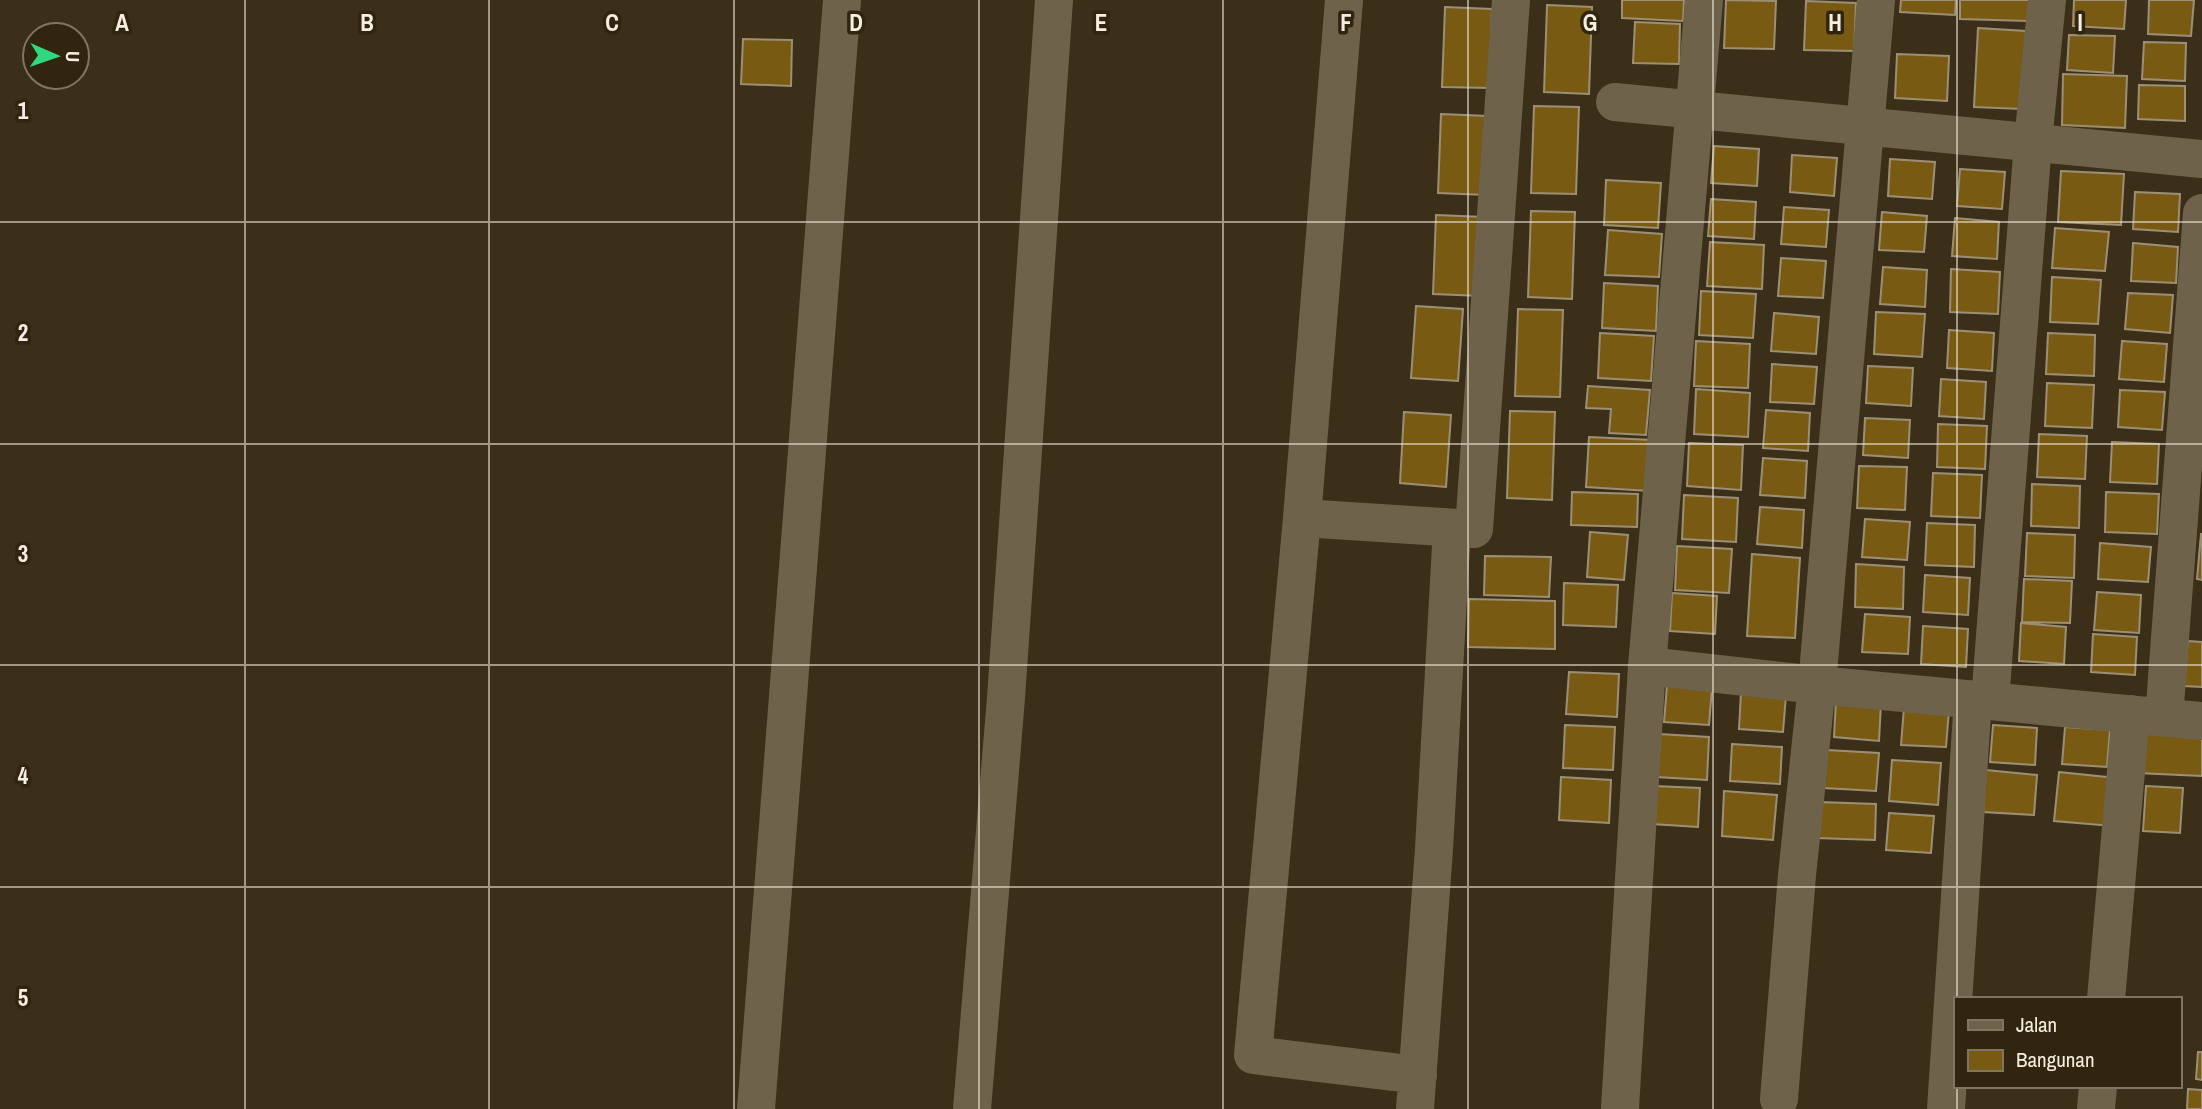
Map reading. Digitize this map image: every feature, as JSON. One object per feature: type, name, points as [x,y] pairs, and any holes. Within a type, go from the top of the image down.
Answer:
[{"type":"street","points":[[757,1109],[842,0]]},
{"type":"street","points":[[972,1109],[1007,684],[1055,0]]},
{"type":"street","points":[[1344,0],[1302,518],[1253,1055],[1416,1092],[1434,849],[1452,528]]},
{"type":"street","points":[[1302,518],[1474,529],[1511,0]]},
{"type":"street","points":[[1620,1108],[1647,666],[1704,0]]},
{"type":"street","points":[[1779,1098],[1876,0]]},
{"type":"street","points":[[1956,997],[2047,0]]},
{"type":"street","points":[[1615,102],[2202,159]]},
{"type":"street","points":[[2106,997],[2148,716],[2191,505],[2202,213]]},
{"type":"street","points":[[1647,666],[1817,685],[2202,721]]},
{"type":"street","points":[[1946,1109],[1954,1018]]},
{"type":"street","points":[[2096,1109],[2098,1088]]},
{"type":"building","points":[[1622,0],[1684,0],[1683,21],[1622,18]]},
{"type":"building","points":[[1726,0],[1776,1],[1774,49],[1724,48]]},
{"type":"building","points":[[1901,0],[1956,0],[1955,15],[1900,12]]},
{"type":"building","points":[[1960,0],[2029,0],[2028,21],[1960,19]]},
{"type":"building","points":[[2074,0],[2126,0],[2124,29],[2073,26]]},
{"type":"building","points":[[2149,0],[2194,0],[2191,36],[2148,34]]},
{"type":"building","points":[[1806,1],[1856,3],[1854,51],[1804,50]]},
{"type":"building","points":[[1547,5],[1592,7],[1589,94],[1544,92]]},
{"type":"building","points":[[1445,7],[1492,9],[1489,88],[1442,87]]},
{"type":"building","points":[[1635,22],[1680,24],[1679,64],[1633,63]]},
{"type":"building","points":[[1978,28],[2026,31],[2022,109],[1974,107]]},
{"type":"building","points":[[2069,35],[2115,36],[2113,73],[2067,70]]},
{"type":"building","points":[[743,39],[792,40],[791,86],[741,84]]},
{"type":"building","points":[[2144,42],[2186,43],[2185,81],[2142,79]]},
{"type":"building","points":[[1897,54],[1949,56],[1947,101],[1895,98]]},
{"type":"building","points":[[2063,74],[2127,76],[2125,128],[2062,125]]},
{"type":"building","points":[[2139,85],[2185,86],[2185,121],[2138,119]]},
{"type":"building","points":[[1534,106],[1579,107],[1576,194],[1531,193]]},
{"type":"building","points":[[1441,114],[1488,116],[1486,195],[1438,193]]},
{"type":"building","points":[[1714,146],[1759,149],[1757,186],[1711,183]]},
{"type":"building","points":[[1792,155],[1837,158],[1834,196],[1790,192]]},
{"type":"building","points":[[1890,159],[1935,162],[1932,199],[1888,196]]},
{"type":"building","points":[[1960,169],[2005,172],[2002,209],[1957,206]]},
{"type":"building","points":[[2061,171],[2124,174],[2121,225],[2058,222]]},
{"type":"building","points":[[1606,180],[1661,183],[1658,228],[1604,225]]},
{"type":"building","points":[[2135,192],[2180,194],[2178,232],[2133,229]]},
{"type":"building","points":[[1711,199],[1756,202],[1754,239],[1708,236]]},
{"type":"building","points":[[1784,207],[1829,210],[1826,247],[1781,244]]},
{"type":"building","points":[[1531,211],[1575,212],[1572,299],[1528,297]]},
{"type":"building","points":[[1882,212],[1927,216],[1924,252],[1879,250]]},
{"type":"building","points":[[1436,215],[1484,217],[1481,296],[1433,294]]},
{"type":"building","points":[[1955,218],[1999,222],[1997,259],[1952,256]]},
{"type":"building","points":[[2055,228],[2109,232],[2105,271],[2052,268]]},
{"type":"building","points":[[1608,230],[1662,234],[1659,277],[1605,275]]},
{"type":"building","points":[[1710,242],[1764,245],[1762,289],[1707,286]]},
{"type":"building","points":[[2133,243],[2178,247],[2176,283],[2131,281]]},
{"type":"building","points":[[1781,258],[1826,261],[1823,298],[1778,296]]},
{"type":"building","points":[[1883,267],[1927,270],[1925,307],[1880,304]]},
{"type":"building","points":[[1951,269],[2000,272],[1998,314],[1950,312]]},
{"type":"building","points":[[2052,277],[2101,280],[2098,324],[2050,322]]},
{"type":"building","points":[[1604,283],[1658,286],[1656,331],[1602,328]]},
{"type":"building","points":[[1701,291],[1756,294],[1753,338],[1699,335]]},
{"type":"building","points":[[2128,293],[2173,295],[2170,333],[2125,329]]},
{"type":"building","points":[[1416,306],[1463,309],[1458,381],[1411,378]]},
{"type":"building","points":[[1518,309],[1563,310],[1560,397],[1515,396]]},
{"type":"building","points":[[1876,312],[1925,314],[1922,357],[1874,354]]},
{"type":"building","points":[[1774,313],[1819,317],[1816,354],[1771,351]]},
{"type":"building","points":[[1949,330],[1994,333],[1992,371],[1947,368]]},
{"type":"building","points":[[1600,333],[1654,336],[1651,381],[1598,378]]},
{"type":"building","points":[[2048,333],[2095,335],[2094,376],[2046,374]]},
{"type":"building","points":[[1696,341],[1750,344],[1748,388],[1694,386]]},
{"type":"building","points":[[2122,341],[2167,344],[2164,382],[2119,379]]},
{"type":"building","points":[[1772,364],[1817,367],[1814,404],[1770,402]]},
{"type":"building","points":[[1868,366],[1913,368],[1911,406],[1866,403]]},
{"type":"building","points":[[1941,379],[1986,382],[1984,419],[1939,416]]},
{"type":"building","points":[[2047,383],[2094,385],[2092,428],[2045,426]]},
{"type":"building","points":[[1588,386],[1650,390],[1646,435],[1609,433],[1611,409],[1586,408]]},
{"type":"building","points":[[1696,389],[1750,393],[1748,437],[1694,434]]},
{"type":"building","points":[[2120,390],[2165,392],[2162,430],[2118,427]]},
{"type":"building","points":[[1766,410],[1810,413],[1808,451],[1763,448]]},
{"type":"building","points":[[1510,411],[1555,412],[1552,500],[1507,498]]},
{"type":"building","points":[[1404,412],[1451,415],[1446,487],[1400,483]]},
{"type":"building","points":[[1865,418],[1910,420],[1908,458],[1863,455]]},
{"type":"building","points":[[1938,424],[1987,426],[1985,469],[1937,467]]},
{"type":"building","points":[[2039,434],[2087,436],[2085,479],[2037,477]]},
{"type":"building","points":[[1589,437],[1652,440],[1649,491],[1586,487]]},
{"type":"building","points":[[2112,442],[2159,444],[2157,484],[2110,482]]},
{"type":"building","points":[[1689,443],[1743,445],[1741,490],[1687,486]]},
{"type":"building","points":[[1763,458],[1807,461],[1805,498],[1760,495]]},
{"type":"building","points":[[1859,466],[1907,467],[1905,510],[1857,508]]},
{"type":"building","points":[[1933,473],[1982,475],[1980,518],[1931,516]]},
{"type":"building","points":[[2032,484],[2080,486],[2079,528],[2031,526]]},
{"type":"building","points":[[1572,492],[1638,494],[1637,527],[1571,525]]},
{"type":"building","points":[[2106,492],[2159,494],[2157,534],[2105,532]]},
{"type":"building","points":[[1684,495],[1738,498],[1736,542],[1682,539]]},
{"type":"building","points":[[1760,507],[1804,510],[1802,548],[1757,544]]},
{"type":"building","points":[[1865,519],[1910,522],[1907,560],[1862,557]]},
{"type":"building","points":[[1927,523],[1975,525],[1974,567],[1925,565]]},
{"type":"building","points":[[1590,532],[1628,535],[1624,580],[1587,577]]},
{"type":"building","points":[[2027,533],[2075,535],[2074,578],[2025,576]]},
{"type":"building","points":[[2202,534],[2202,580],[2197,579]]},
{"type":"building","points":[[2100,543],[2151,547],[2148,582],[2098,579]]},
{"type":"building","points":[[1677,546],[1732,549],[1729,593],[1675,590]]},
{"type":"building","points":[[1752,554],[1800,558],[1795,638],[1747,636]]},
{"type":"building","points":[[1485,556],[1551,557],[1549,597],[1484,595]]},
{"type":"building","points":[[1856,564],[1904,567],[1903,609],[1855,607]]},
{"type":"building","points":[[1925,575],[1970,578],[1968,615],[1923,612]]},
{"type":"building","points":[[2024,579],[2072,581],[2070,623],[2022,622]]},
{"type":"building","points":[[1564,583],[1618,585],[1616,627],[1563,625]]},
{"type":"building","points":[[2097,592],[2141,595],[2139,633],[2094,630]]},
{"type":"building","points":[[1672,593],[1717,596],[1715,634],[1670,631]]},
{"type":"building","points":[[1469,599],[1555,601],[1555,649],[1468,647]]},
{"type":"building","points":[[1865,614],[1910,617],[1908,654],[1862,652]]},
{"type":"building","points":[[2021,623],[2066,627],[2064,664],[2019,661]]},
{"type":"building","points":[[1923,626],[1968,629],[1966,667],[1921,664]]},
{"type":"building","points":[[2093,634],[2137,637],[2135,675],[2091,672]]},
{"type":"building","points":[[2188,641],[2202,642],[2202,687],[2184,686]]},
{"type":"building","points":[[1569,672],[1619,674],[1617,717],[1566,714]]},
{"type":"building","points":[[1667,685],[1712,688],[1709,725],[1664,722]]},
{"type":"building","points":[[1741,692],[1786,695],[1783,732],[1739,729]]},
{"type":"building","points":[[1836,700],[1881,703],[1879,741],[1834,737]]},
{"type":"building","points":[[1904,707],[1949,710],[1946,747],[1901,745]]},
{"type":"building","points":[[2140,722],[2202,725],[2202,776],[2137,773]]},
{"type":"building","points":[[1565,725],[1615,727],[1613,770],[1563,768]]},
{"type":"building","points":[[1993,725],[2037,728],[2035,765],[1990,762]]},
{"type":"building","points":[[2065,727],[2110,730],[2107,767],[2062,764]]},
{"type":"building","points":[[1659,734],[1709,737],[1707,780],[1656,777]]},
{"type":"building","points":[[1732,744],[1782,747],[1780,784],[1730,781]]},
{"type":"building","points":[[1827,750],[1879,753],[1876,791],[1824,788]]},
{"type":"building","points":[[1892,760],[1941,763],[1938,805],[1889,801]]},
{"type":"building","points":[[1986,770],[2037,775],[2034,815],[1983,812]]},
{"type":"building","points":[[2059,772],[2116,778],[2112,826],[2054,821]]},
{"type":"building","points":[[1561,777],[1611,780],[1609,823],[1559,820]]},
{"type":"building","points":[[1654,786],[1700,788],[1698,827],[1652,824]]},
{"type":"building","points":[[2146,786],[2183,788],[2180,833],[2143,831]]},
{"type":"building","points":[[1724,791],[1777,795],[1773,840],[1722,836]]},
{"type":"building","points":[[1818,802],[1876,804],[1875,840],[1816,838]]},
{"type":"building","points":[[1889,813],[1934,816],[1931,853],[1886,850]]},
{"type":"building","points":[[2198,1052],[2202,1052],[2202,1080],[2196,1079]]},
{"type":"building","points":[[2188,1089],[2202,1090],[2202,1109],[2187,1109]]}]
